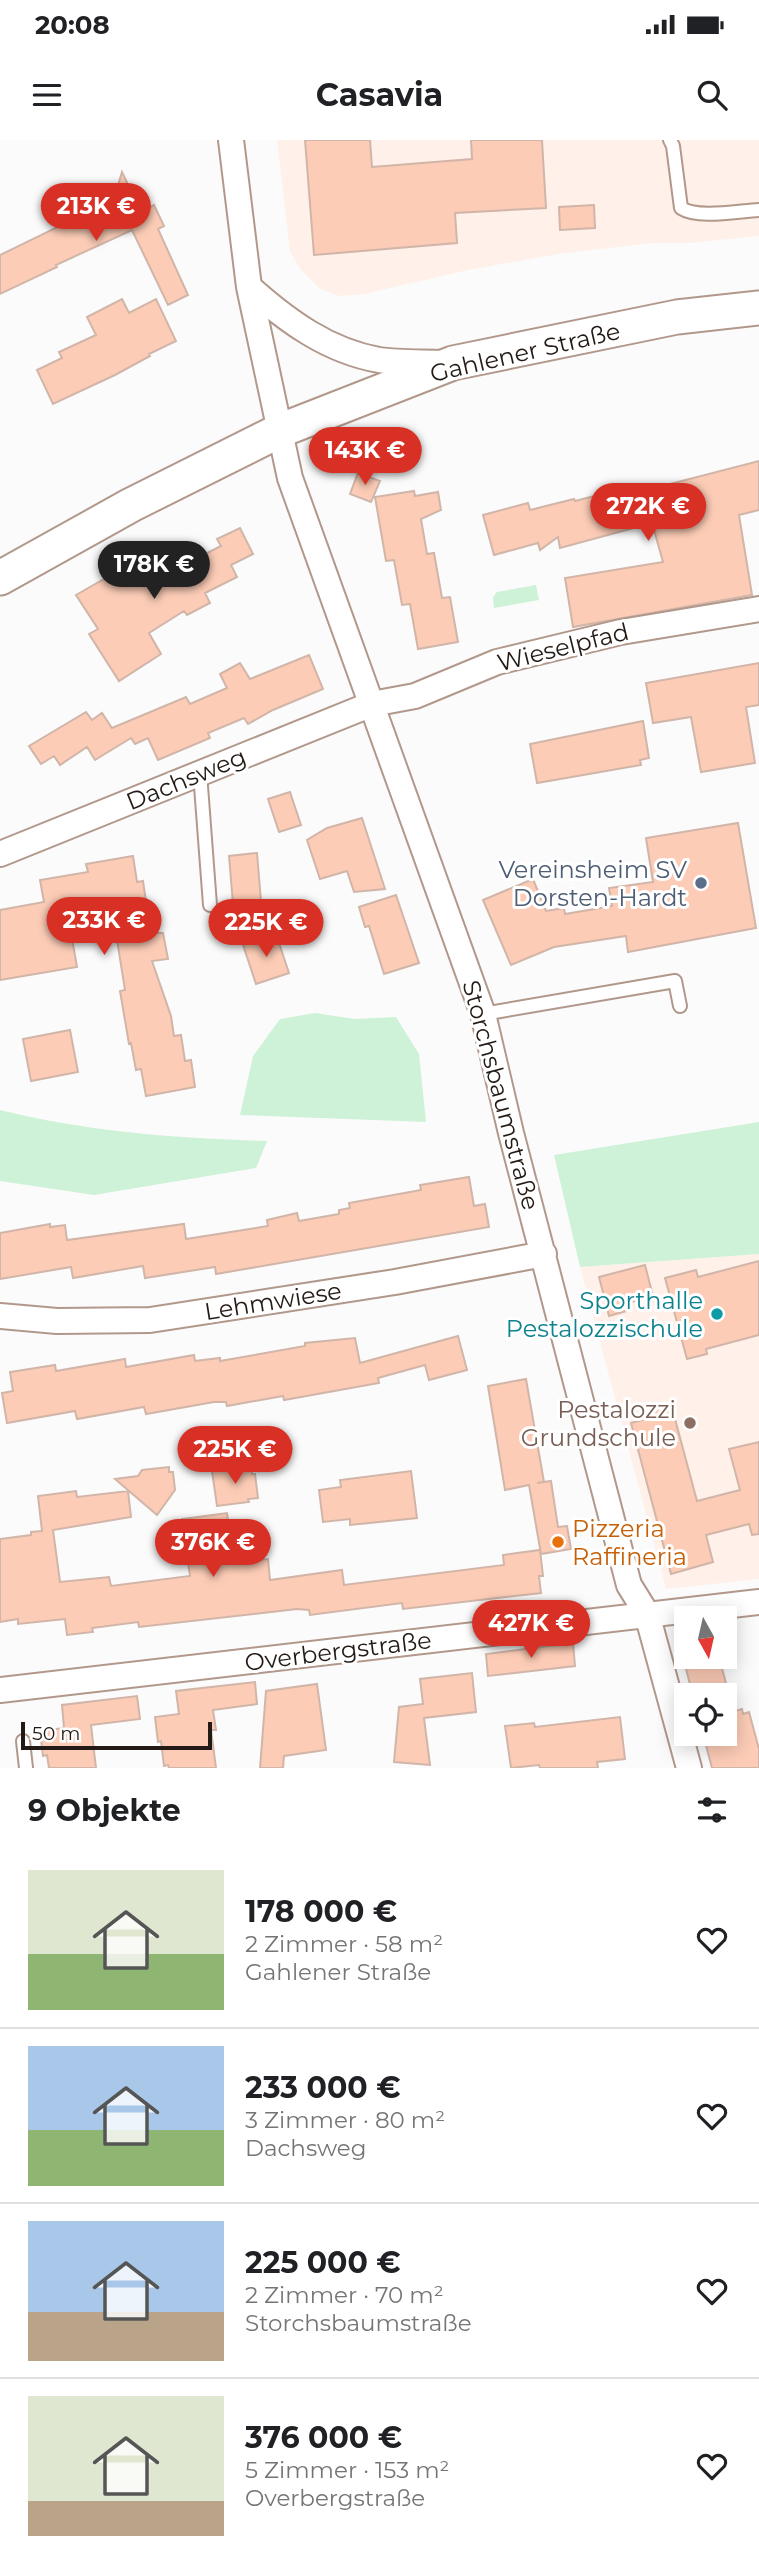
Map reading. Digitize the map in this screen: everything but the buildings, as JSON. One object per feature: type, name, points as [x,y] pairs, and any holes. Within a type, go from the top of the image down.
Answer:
[{"type":"main road","name":"Gahlener Straße","points":[[0,578],[131,505],[279,431],[453,363],[677,317],[759,308]]},
{"type":"street","name":"Storchsbaumstraße","points":[[231,140],[249,287],[290,478],[483,1014],[511,1133],[629,1586],[647,1614],[689,1768]]},
{"type":"street","points":[[249,287],[280,314],[320,340],[342,350],[380,360],[453,363]]},
{"type":"street","name":"Wieselpfad","points":[[372,704],[415,696],[498,662],[608,635],[759,609]]},
{"type":"street","name":"Dachsweg","points":[[0,854],[372,704]]},
{"type":"street","name":"Lehmwiese","points":[[0,1317],[57,1321],[150,1321],[395,1282],[544,1254]]},
{"type":"street","name":"Overbergstraße","points":[[0,1690],[759,1602]]},
{"type":"lane","points":[[670,140],[681,208],[698,214],[759,210]]},
{"type":"lane","points":[[200,773],[211,905]]},
{"type":"lane","points":[[483,1014],[675,981],[680,1006]]},
{"type":"lane","points":[[23,1741],[26,1768]]},
{"type":"shaded area","points":[[277,140],[759,140],[759,236],[688,243],[652,243],[558,254],[468,270],[364,294],[339,296],[319,288],[301,270],[290,251]]},
{"type":"shaded area","name":"Pestalozzi Grundschule","points":[[759,1254],[759,1579],[666,1589],[580,1267]]},
{"type":"green space","points":[[536,585],[539,600],[494,608],[493,597],[497,592]]},
{"type":"green space","points":[[315,1013],[355,1019],[396,1017],[419,1054],[426,1122],[240,1115],[253,1056],[280,1019]]},
{"type":"green space","points":[[0,1110],[66,1124],[132,1133],[267,1141],[256,1168],[94,1195],[0,1181]]},
{"type":"green space","points":[[759,1122],[759,1254],[580,1267],[554,1155]]},
{"type":"place","name":"Vereinsheim SV Dorsten-Hardt","points":[[701,883]]},
{"type":"place","name":"Sporthalle Pestalozzischule","points":[[717,1314]]},
{"type":"place","name":"Pestalozzi Grundschule","points":[[690,1423]]},
{"type":"place","name":"Pizzeria Raffineria","points":[[558,1542]]}]
